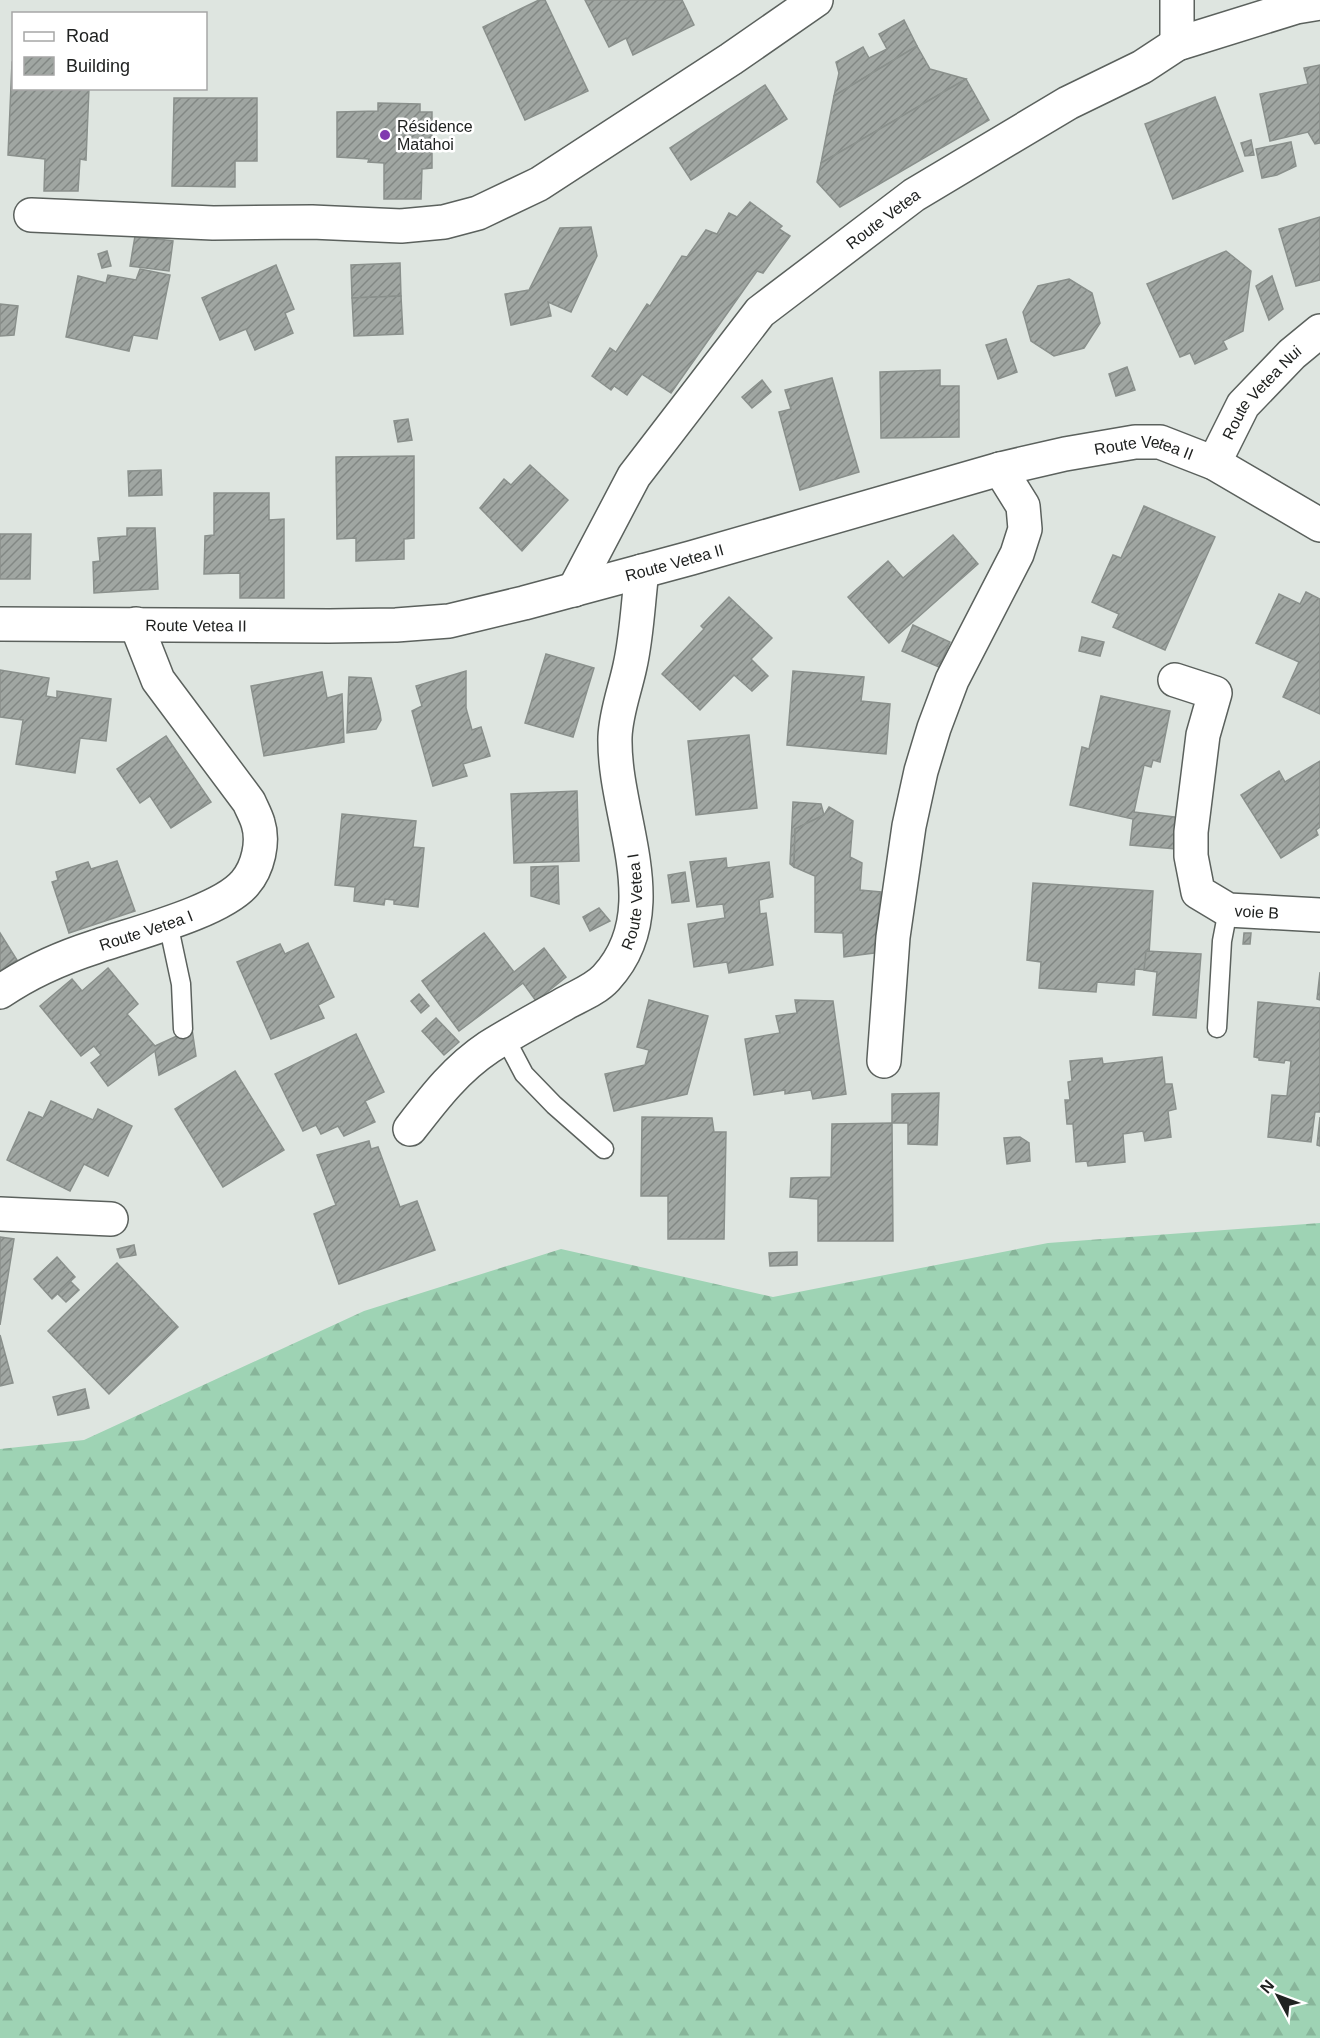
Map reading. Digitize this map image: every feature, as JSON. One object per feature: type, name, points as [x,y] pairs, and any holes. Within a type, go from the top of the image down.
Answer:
[{"type":"street","points":[[31,215],[213,223],[312,222],[401,226],[444,222],[478,213],[539,184],[731,59],[816,0]]},
{"type":"street","points":[[1177,0],[1177,45]]},
{"type":"street","name":"Route Vetea","points":[[574,590],[634,476],[760,312],[915,195],[1068,103],[1142,67],[1177,45],[1286,10],[1320,3]]},
{"type":"street","name":"Route Vetea Nui","points":[[1214,463],[1243,405],[1292,354],[1320,331]]},
{"type":"street","name":"Route Vetea II","points":[[0,624],[396,625],[449,621],[574,590],[764,538],[1000,469],[1135,442],[1160,442],[1214,463],[1320,525]]},
{"type":"street","points":[[884,1061],[893,937],[909,826],[921,771],[952,680],[1017,554],[1025,529],[1023,506],[1000,469]]},
{"type":"street","name":"Route Vetea I","points":[[411,1129],[448,1081],[465,1064],[605,979],[621,960],[636,915],[637,887],[617,775],[615,736],[620,701],[630,665],[642,571]]},
{"type":"street","name":"Route Vetea I","points":[[0,992],[24,975],[217,903],[244,885],[256,867],[260,846],[259,824],[249,802],[158,680],[136,624]]},
{"type":"street","name":"voie B","points":[[1175,680],[1215,693],[1203,735],[1191,832],[1191,856],[1198,892],[1228,909],[1320,915]]},
{"type":"street","points":[[0,1214],[111,1219]]},
{"type":"lane","points":[[1217,1028],[1222,941],[1228,909]]},
{"type":"lane","points":[[168,923],[181,984],[183,1029]]},
{"type":"lane","points":[[505,1038],[524,1074],[554,1105],[604,1149]]},
{"type":"green space","points":[[1320,1223],[1320,2038],[0,2038],[0,1449],[84,1440],[364,1311],[561,1249],[773,1297],[1048,1243]]},
{"type":"building","points":[[539,0],[545,0],[588,91],[525,120],[483,27]]},
{"type":"building","points":[[585,0],[682,0],[694,25],[633,55],[626,38],[609,47]]},
{"type":"building","points":[[904,20],[917,46],[834,96],[839,73],[836,62],[863,47],[869,58],[887,49],[879,34]]},
{"type":"building","points":[[917,46],[930,69],[966,79],[821,163],[834,96]]},
{"type":"building","points":[[12,62],[12,90],[89,90],[86,160],[80,159],[78,191],[44,191],[45,159],[8,155]]},
{"type":"building","points":[[1320,65],[1320,143],[1315,144],[1308,132],[1270,141],[1260,94],[1308,84],[1304,68]]},
{"type":"building","points":[[966,79],[989,120],[840,207],[817,182],[821,163]]},
{"type":"building","points":[[765,85],[787,119],[691,180],[670,148]]},
{"type":"building","points":[[1215,97],[1243,171],[1173,199],[1145,124]]},
{"type":"building","points":[[174,98],[257,98],[257,161],[235,161],[235,187],[172,186]]},
{"type":"building","name":"Résidence Matahoi","points":[[378,103],[420,104],[420,112],[432,112],[432,168],[422,169],[421,199],[384,199],[384,163],[368,162],[369,159],[337,157],[337,112],[378,111]]},
{"type":"building","points":[[1251,140],[1254,155],[1245,156],[1241,143]]},
{"type":"building","points":[[1291,142],[1296,166],[1277,175],[1262,178],[1256,149]]},
{"type":"building","points":[[750,202],[782,226],[779,229],[790,236],[763,273],[757,271],[671,393],[642,374],[627,395],[614,386],[611,390],[592,376],[610,348],[616,352],[647,304],[650,306],[682,256],[687,257],[706,230],[717,234],[729,213],[737,217]]},
{"type":"building","points":[[1320,217],[1320,280],[1296,286],[1279,229]]},
{"type":"building","points":[[591,227],[597,256],[571,312],[548,302],[551,316],[511,325],[505,294],[529,290],[560,228]]},
{"type":"building","points":[[135,236],[173,241],[169,271],[130,266]]},
{"type":"building","points":[[107,251],[111,266],[102,268],[98,254]]},
{"type":"building","points":[[1226,251],[1251,271],[1243,331],[1223,341],[1227,349],[1195,364],[1190,353],[1180,357],[1147,284]]},
{"type":"building","points":[[400,263],[401,296],[352,298],[351,265]]},
{"type":"building","points":[[276,265],[294,309],[285,313],[293,333],[255,350],[246,329],[220,340],[202,298]]},
{"type":"building","points":[[140,269],[170,275],[157,339],[133,335],[129,351],[66,337],[78,276],[106,283],[108,275],[136,280]]},
{"type":"building","points":[[1272,276],[1283,309],[1269,320],[1256,286]]},
{"type":"building","points":[[1069,279],[1092,293],[1100,323],[1084,348],[1054,356],[1031,341],[1023,312],[1038,286]]},
{"type":"building","points":[[401,296],[403,334],[354,336],[352,298]]},
{"type":"building","points":[[0,304],[18,306],[14,335],[0,336]]},
{"type":"building","points":[[1006,339],[1017,372],[998,379],[986,345]]},
{"type":"building","points":[[1127,367],[1135,390],[1116,396],[1109,374]]},
{"type":"building","points":[[940,370],[940,386],[959,386],[959,437],[881,438],[880,372]]},
{"type":"building","points":[[832,378],[859,472],[800,490],[779,412],[791,409],[785,390]]},
{"type":"building","points":[[762,380],[771,392],[752,408],[742,397]]},
{"type":"building","points":[[408,419],[412,440],[398,442],[394,421]]},
{"type":"building","points":[[414,456],[414,538],[404,539],[404,559],[356,561],[356,538],[337,539],[336,457]]},
{"type":"building","points":[[530,465],[568,500],[522,551],[480,508],[504,479],[511,485]]},
{"type":"building","points":[[161,470],[162,495],[129,496],[128,471]]},
{"type":"building","points":[[214,493],[269,493],[269,520],[284,519],[284,598],[240,598],[240,573],[204,574],[205,536],[214,535]]},
{"type":"building","points":[[1144,506],[1215,537],[1165,650],[1113,627],[1119,614],[1092,602],[1113,555],[1121,558]]},
{"type":"building","points":[[127,528],[155,528],[158,589],[94,593],[93,562],[100,561],[98,538],[127,536]]},
{"type":"building","points":[[0,534],[31,534],[30,579],[0,579]]},
{"type":"building","points":[[953,535],[978,564],[889,643],[848,597],[888,561],[903,578]]},
{"type":"building","points":[[1306,592],[1320,599],[1320,714],[1283,697],[1299,662],[1256,643],[1279,594],[1300,604]]},
{"type":"building","points":[[729,597],[772,638],[751,659],[768,676],[752,691],[734,675],[700,710],[662,674],[704,629],[701,626]]},
{"type":"building","points":[[913,625],[950,642],[939,667],[902,651]]},
{"type":"building","points":[[1082,637],[1104,642],[1100,656],[1079,651]]},
{"type":"building","points":[[546,654],[594,668],[573,737],[525,723]]},
{"type":"building","points":[[0,670],[49,678],[46,696],[57,698],[57,691],[111,699],[106,741],[80,738],[75,773],[16,764],[23,720],[0,717]]},
{"type":"building","points":[[466,671],[466,708],[472,730],[481,727],[490,756],[463,764],[467,776],[433,786],[412,711],[422,706],[416,686]]},
{"type":"building","points":[[793,671],[864,677],[861,701],[890,704],[886,754],[787,745]]},
{"type":"building","points":[[322,672],[327,698],[342,694],[344,742],[264,756],[251,686]]},
{"type":"building","points":[[349,677],[371,678],[381,720],[376,729],[347,733]]},
{"type":"building","points":[[1101,696],[1170,711],[1160,762],[1153,760],[1151,767],[1144,765],[1134,812],[1182,818],[1176,849],[1130,845],[1133,819],[1070,805],[1082,747],[1089,749]]},
{"type":"building","points":[[749,735],[757,808],[696,815],[688,741]]},
{"type":"building","points":[[166,736],[211,802],[171,828],[150,796],[140,803],[117,769]]},
{"type":"building","points":[[1320,761],[1320,827],[1316,830],[1318,835],[1281,858],[1241,795],[1279,771],[1285,782]]},
{"type":"building","points":[[577,791],[579,861],[514,863],[511,794]]},
{"type":"building","points":[[793,802],[821,804],[824,815],[795,829],[794,867],[790,864]]},
{"type":"building","points":[[829,807],[853,821],[850,857],[862,863],[860,890],[881,892],[874,953],[844,957],[843,933],[815,932],[815,876],[794,867],[795,829],[824,815]]},
{"type":"building","points":[[342,814],[416,821],[413,847],[424,848],[418,907],[394,904],[394,900],[385,899],[384,905],[354,901],[355,887],[335,885]]},
{"type":"building","points":[[726,858],[727,868],[769,862],[773,897],[759,900],[760,914],[766,913],[773,965],[729,973],[727,962],[694,967],[688,924],[725,918],[723,904],[697,907],[690,862]]},
{"type":"building","points":[[117,861],[135,911],[69,933],[52,882],[58,880],[56,872],[88,862],[91,869]]},
{"type":"building","points":[[558,866],[559,904],[531,896],[531,867]]},
{"type":"building","points":[[685,872],[689,901],[672,903],[668,875]]},
{"type":"building","points":[[1033,883],[1153,891],[1148,970],[1135,969],[1134,985],[1097,982],[1096,992],[1039,988],[1041,962],[1027,960]]},
{"type":"building","points":[[599,908],[610,921],[590,931],[583,917]]},
{"type":"building","points":[[0,933],[17,960],[0,971]]},
{"type":"building","points":[[484,933],[514,972],[544,948],[566,977],[536,1001],[523,983],[459,1031],[422,981]]},
{"type":"building","points":[[1244,933],[1251,933],[1250,944],[1243,944]]},
{"type":"building","points":[[308,943],[334,997],[318,1005],[324,1018],[271,1039],[237,962],[280,944],[285,954]]},
{"type":"building","points":[[1146,951],[1201,954],[1196,1018],[1153,1015],[1157,972],[1144,970]]},
{"type":"building","points":[[108,968],[138,1004],[127,1014],[155,1046],[192,1029],[196,1056],[159,1075],[155,1051],[108,1086],[91,1063],[101,1055],[94,1046],[81,1056],[40,1006],[72,979],[82,991]]},
{"type":"building","points":[[1320,972],[1320,1000],[1317,999]]},
{"type":"building","points":[[419,994],[429,1006],[421,1013],[411,1001]]},
{"type":"building","points":[[649,1000],[708,1016],[687,1094],[614,1111],[605,1074],[645,1065],[649,1050],[637,1047]]},
{"type":"building","points":[[795,1000],[833,1001],[846,1094],[813,1099],[811,1090],[785,1094],[785,1090],[754,1095],[745,1039],[780,1033],[776,1016],[797,1013]]},
{"type":"building","points":[[1258,1002],[1320,1008],[1320,1112],[1315,1112],[1311,1142],[1268,1137],[1272,1095],[1287,1096],[1291,1061],[1285,1060],[1284,1063],[1259,1060],[1254,1057]]},
{"type":"building","points":[[436,1018],[459,1042],[444,1055],[422,1031]]},
{"type":"building","points":[[356,1034],[384,1092],[365,1101],[375,1122],[344,1136],[338,1126],[321,1134],[316,1125],[303,1131],[275,1074]]},
{"type":"building","points":[[1162,1057],[1165,1084],[1172,1084],[1176,1109],[1168,1111],[1171,1137],[1145,1141],[1143,1131],[1123,1134],[1125,1162],[1088,1166],[1087,1161],[1076,1162],[1073,1124],[1067,1124],[1065,1100],[1070,1100],[1068,1082],[1072,1081],[1070,1061],[1102,1058],[1103,1064]]},
{"type":"building","points":[[235,1071],[284,1150],[223,1187],[175,1109]]},
{"type":"building","points":[[939,1093],[937,1145],[908,1144],[908,1123],[892,1123],[892,1094]]},
{"type":"building","points":[[51,1101],[93,1120],[98,1109],[132,1126],[108,1176],[84,1164],[70,1191],[7,1160],[29,1112],[43,1118]]},
{"type":"building","points":[[642,1117],[712,1118],[714,1132],[726,1132],[724,1239],[668,1239],[668,1196],[641,1196]]},
{"type":"building","points":[[1320,1117],[1320,1146],[1317,1145]]},
{"type":"building","points":[[892,1123],[893,1241],[818,1241],[818,1199],[790,1197],[791,1178],[831,1177],[832,1124]]},
{"type":"building","points":[[1020,1137],[1029,1143],[1030,1161],[1007,1164],[1004,1138]]},
{"type":"building","points":[[369,1141],[371,1149],[378,1147],[400,1207],[417,1201],[435,1250],[339,1284],[314,1214],[336,1205],[317,1155]]},
{"type":"building","points":[[0,1237],[14,1239],[0,1325]]},
{"type":"building","points":[[134,1245],[136,1255],[120,1258],[117,1249]]},
{"type":"building","points":[[797,1252],[797,1265],[770,1266],[769,1253]]},
{"type":"building","points":[[57,1257],[75,1277],[52,1299],[34,1279]]},
{"type":"building","points":[[117,1263],[178,1327],[109,1394],[48,1331]]},
{"type":"building","points":[[71,1282],[79,1290],[66,1302],[58,1294]]},
{"type":"building","points":[[0,1335],[13,1383],[0,1386]]},
{"type":"building","points":[[85,1389],[89,1408],[58,1415],[53,1397]]},
{"type":"place","name":"Résidence Matahoi","points":[[385,135]]}]
